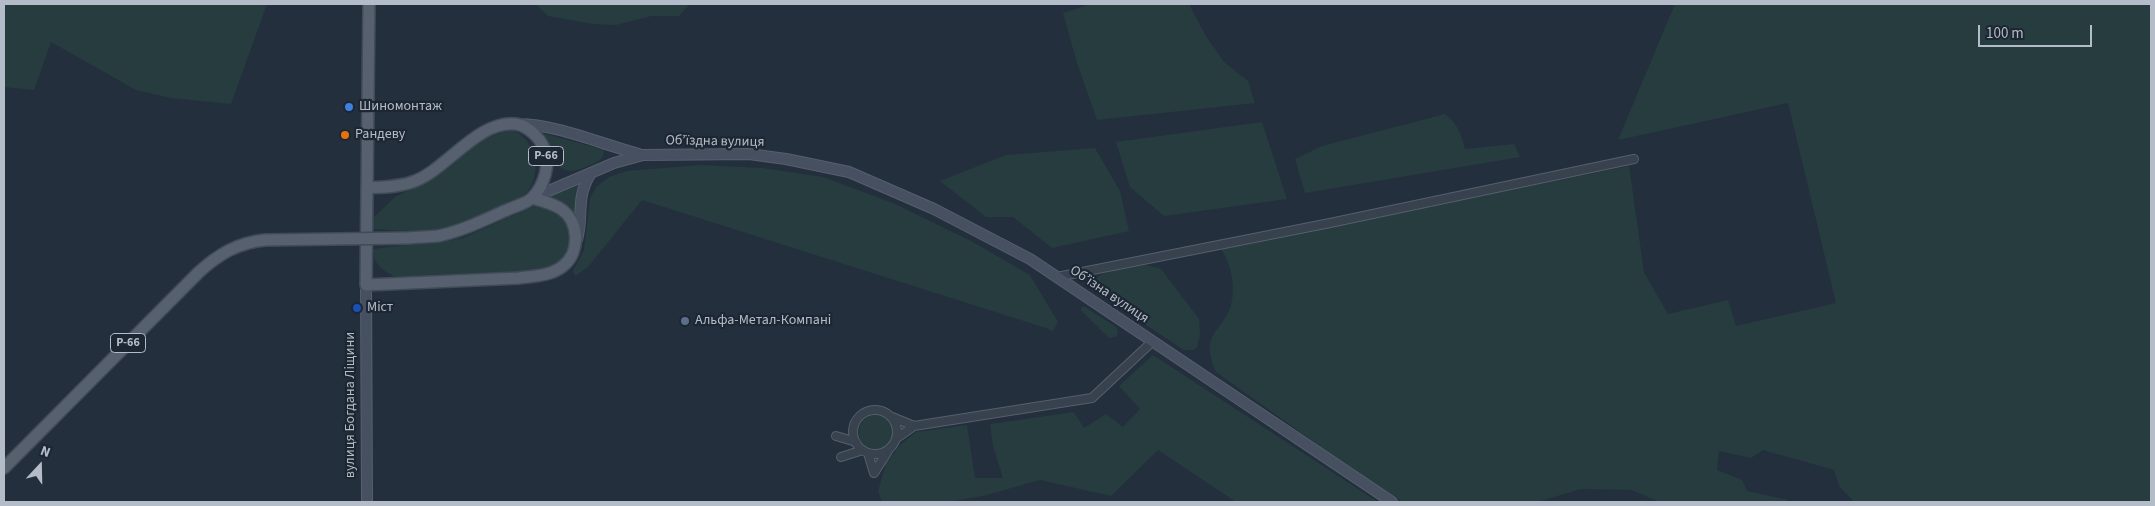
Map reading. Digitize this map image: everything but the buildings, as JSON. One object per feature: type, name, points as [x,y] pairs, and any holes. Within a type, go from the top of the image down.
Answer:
[{"type":"main road","points":[[370,4],[366,285],[519,278],[544,274],[564,266],[570,259],[576,241],[580,223],[580,197],[585,182],[592,172]]},
{"type":"main road","name":"Р-66","points":[[4,468],[216,256],[240,245],[265,240],[438,236],[466,228],[532,198],[542,183],[547,158],[544,149],[535,135],[528,128],[516,124]]},
{"type":"main road","points":[[367,188],[393,186],[416,181],[483,133],[498,126],[531,124],[643,155]]},
{"type":"main road","name":"Об’їздна вулиця","points":[[643,155],[750,154],[786,159]]},
{"type":"main road","points":[[532,198],[628,158],[643,155]]},
{"type":"main road","name":"Об’їзна вулиця","points":[[786,159],[849,172],[877,183],[968,226],[1030,259],[1392,502]]},
{"type":"main road","points":[[532,198],[562,209],[572,221],[576,241]]},
{"type":"main road","name":"вулиця Богдана Ліщини","points":[[366,285],[366,502]]},
{"type":"street","points":[[1057,277],[1330,223],[1634,159]]},
{"type":"street","points":[[914,426],[882,411],[869,410],[859,416],[853,430],[874,474],[897,438],[914,426],[1092,398],[1153,341]]},
{"type":"street","points":[[892,417],[898,428],[897,438]]},
{"type":"street","points":[[853,430],[836,436],[861,448],[880,454],[888,450]]},
{"type":"green space","points":[[4,4],[267,4],[231,104],[171,98],[136,90],[51,42],[34,90],[4,87]]},
{"type":"green space","points":[[536,4],[690,4],[679,16],[651,16],[616,25],[593,24],[548,16]]},
{"type":"green space","points":[[1091,4],[1189,4],[1206,36],[1224,62],[1248,81],[1255,103],[1097,120],[1077,63],[1063,13]]},
{"type":"green space","points":[[1675,4],[2151,4],[2151,502],[1854,502],[1839,486],[1834,470],[1763,450],[1751,458],[1719,451],[1717,470],[1742,480],[1747,491],[1788,500],[1786,502],[1659,502],[1632,490],[1581,489],[1537,502],[1402,502],[1339,460],[1216,372],[1211,359],[1211,341],[1227,315],[1231,305],[1233,290],[1230,268],[1221,249],[1629,166],[1644,272],[1668,314],[1728,300],[1736,326],[1836,303],[1788,103],[1618,140]]},
{"type":"green space","points":[[1445,114],[1458,130],[1465,149],[1514,144],[1520,157],[1305,193],[1295,159],[1322,146]]},
{"type":"green space","points":[[1262,122],[1287,199],[1164,216],[1130,187],[1116,142]]},
{"type":"green space","points":[[510,129],[527,141],[535,160],[536,168],[533,181],[527,192],[521,197],[470,221],[436,230],[370,229],[373,218],[395,197],[418,186],[480,141]]},
{"type":"green space","points":[[542,133],[604,150],[603,157],[583,168],[573,171],[566,170],[555,162]]},
{"type":"green space","points":[[1095,148],[1120,191],[1129,231],[1052,248],[1013,217],[986,217],[940,181],[1006,155]]},
{"type":"green space","points":[[700,165],[763,168],[823,177],[893,203],[971,241],[1030,275],[1058,322],[1052,332],[1049,329],[642,200],[588,267],[575,276],[573,271],[584,250],[590,198],[596,187],[609,177],[627,171]]},
{"type":"green space","points":[[578,183],[577,223],[560,202],[547,196]]},
{"type":"green space","points":[[536,205],[554,209],[560,214],[565,220],[569,235],[570,253],[548,271],[399,278],[381,268],[375,260],[373,249],[430,244],[463,238]]},
{"type":"green space","points":[[1146,265],[1161,269],[1199,319],[1200,335],[1197,347],[1194,350],[1184,350],[1099,294],[1095,283],[1099,276]]},
{"type":"green space","points":[[1082,307],[1085,307],[1116,327],[1117,336],[1109,338],[1081,310]]},
{"type":"green space","points":[[1153,355],[1378,502],[1236,502],[1158,450],[1111,496],[1040,480],[983,496],[948,502],[882,502],[878,491],[886,464],[900,445],[916,432],[967,425],[975,478],[1003,478],[993,446],[990,424],[1074,412],[1084,428],[1106,414],[1123,427],[1140,409],[1119,386]]},
{"type":"green space","points":[[876,415],[888,420],[893,432],[888,444],[876,449],[864,444],[859,432],[864,420]]},
{"type":"place","name":"Шиномонтаж","points":[[349,107]]},
{"type":"place","name":"Рандеву","points":[[345,135]]},
{"type":"place","name":"Міст","points":[[357,308]]},
{"type":"place","name":"Альфа-Метал-Компані","points":[[685,321]]}]
